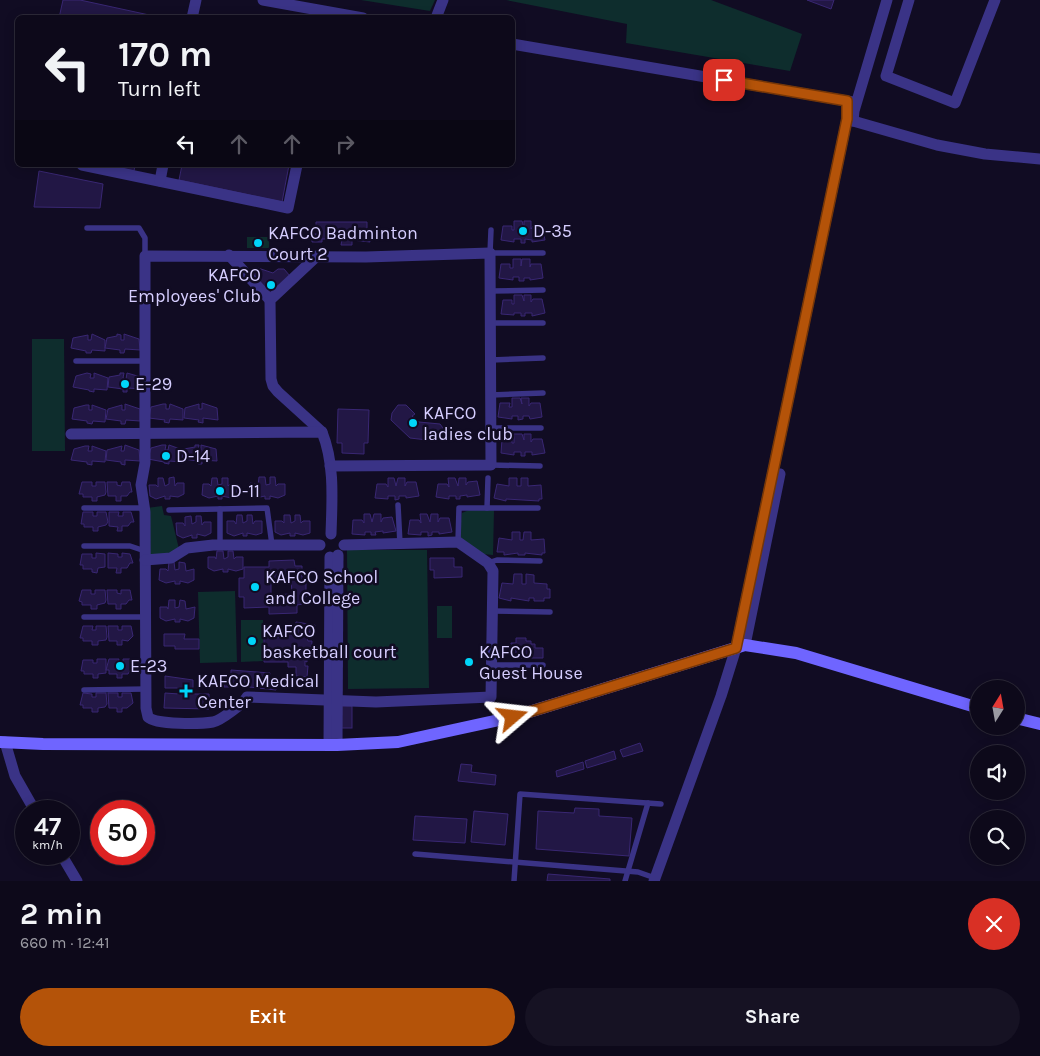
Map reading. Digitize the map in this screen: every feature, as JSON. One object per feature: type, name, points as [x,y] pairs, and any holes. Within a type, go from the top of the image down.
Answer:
[{"type":"main road","points":[[2,743],[333,745],[398,742],[513,717],[740,646],[796,653],[970,705]]},
{"type":"main road","points":[[1025,720],[1040,724]]},
{"type":"street","points":[[193,15],[196,0]]},
{"type":"street","points":[[263,0],[330,15]]},
{"type":"street","points":[[437,15],[443,0]]},
{"type":"street","points":[[740,646],[845,129],[852,102],[887,0]]},
{"type":"street","points":[[909,0],[886,76],[955,103],[995,0]]},
{"type":"street","points":[[515,45],[852,102]]},
{"type":"street","points":[[654,879],[740,646],[853,121],[852,102]]},
{"type":"street","points":[[853,121],[937,145],[985,154],[1040,159]]},
{"type":"street","points":[[92,167],[288,208],[297,167]]},
{"type":"street","points":[[160,181],[163,167]]},
{"type":"street","points":[[330,466],[491,465],[490,253],[145,256],[145,463],[141,485],[144,508],[146,714],[151,720],[160,722],[214,722],[244,702],[247,697],[333,701],[395,701],[491,697],[494,571],[488,563],[458,542],[400,544],[337,552],[323,552],[320,545],[324,537],[331,534],[338,535],[337,552],[333,701],[333,745]]},
{"type":"street","points":[[229,255],[270,300],[273,386],[322,432],[327,445],[330,466],[331,534]]},
{"type":"street","points":[[270,300],[317,256]]},
{"type":"street","points":[[71,434],[322,432]]},
{"type":"street","points":[[145,556],[171,558],[187,548],[220,545],[320,545]]},
{"type":"street","points":[[2,743],[15,776],[29,800]]},
{"type":"street","points":[[68,865],[78,881]]},
{"type":"lane","points":[[87,228],[139,228],[145,238],[145,256]]},
{"type":"lane","points":[[491,230],[490,253],[543,253]]},
{"type":"lane","points":[[490,291],[543,290]]},
{"type":"lane","points":[[490,323],[543,323]]},
{"type":"lane","points":[[490,360],[543,358]]},
{"type":"lane","points":[[76,360],[145,361]]},
{"type":"lane","points":[[491,395],[543,393]]},
{"type":"lane","points":[[491,428],[541,428]]},
{"type":"lane","points":[[491,465],[540,466]]},
{"type":"lane","points":[[487,508],[488,478]]},
{"type":"lane","points":[[398,505],[400,544]]},
{"type":"lane","points":[[84,508],[144,508]]},
{"type":"lane","points":[[169,510],[267,508],[272,545]]},
{"type":"lane","points":[[458,542],[459,508],[538,508]]},
{"type":"lane","points":[[220,509],[220,545]]},
{"type":"lane","points":[[84,546],[130,546],[145,556]]},
{"type":"lane","points":[[488,563],[497,560],[540,561]]},
{"type":"lane","points":[[493,611],[550,612]]},
{"type":"lane","points":[[84,617],[146,617]]},
{"type":"lane","points":[[493,665],[543,665]]},
{"type":"lane","points":[[84,690],[146,689]]},
{"type":"lane","points":[[514,881],[520,794],[661,804]]},
{"type":"lane","points":[[625,881],[648,803]]},
{"type":"lane","points":[[415,854],[629,872],[654,879]]},
{"type":"green space","points":[[361,0],[435,0],[430,11]]},
{"type":"green space","points":[[506,0],[711,0],[802,34],[790,71],[626,43],[627,24]]},
{"type":"green space","name":"KAFCO Badminton Court 2","points":[[247,237],[269,237],[269,248],[247,248]]},
{"type":"green space","points":[[32,339],[64,339],[65,451],[32,451]]},
{"type":"green space","points":[[162,506],[164,515],[171,516],[179,549],[170,555],[148,557],[147,508]]},
{"type":"green space","points":[[469,510],[494,510],[493,555],[482,554],[459,537],[462,513]]},
{"type":"green space","points":[[347,550],[427,550],[429,688],[348,689]]},
{"type":"green space","points":[[235,591],[237,662],[200,663],[198,592]]},
{"type":"green space","points":[[437,606],[452,606],[452,638],[437,638]]},
{"type":"green space","points":[[241,620],[263,620],[263,661],[241,662]]},
{"type":"building","points":[[63,0],[80,0],[149,15],[60,15]]},
{"type":"building","points":[[807,0],[834,0],[831,9]]},
{"type":"building","points":[[115,167],[135,167],[134,171]]},
{"type":"building","points":[[182,167],[289,167],[282,202],[179,180]]},
{"type":"building","points":[[39,171],[103,184],[100,208],[34,207]]},
{"type":"building","name":"D-35","points":[[514,221],[522,221],[524,228],[524,221],[531,221],[531,229],[533,226],[542,226],[545,240],[532,242],[532,240],[525,239],[525,243],[521,243],[521,239],[514,239],[514,242],[501,240],[503,226],[512,226],[512,230],[514,230]]},
{"type":"building","points":[[316,222],[367,222],[367,230],[363,230],[363,233],[370,233],[370,242],[352,240],[352,245],[341,245],[342,239],[322,239],[322,242],[312,242],[312,234],[319,234],[319,229],[316,229]]},
{"type":"building","points":[[513,259],[521,259],[521,266],[522,259],[530,259],[530,267],[531,264],[541,264],[543,278],[530,280],[530,278],[524,278],[524,281],[519,281],[519,277],[513,277],[513,280],[499,278],[501,264],[510,264],[510,268],[513,268]]},
{"type":"building","name":"KAFCO Employees' Club","points":[[258,268],[273,273],[278,269],[284,269],[290,276],[270,295],[251,274]]},
{"type":"building","points":[[514,295],[522,295],[524,301],[524,295],[531,295],[531,302],[533,299],[542,299],[545,313],[532,316],[532,313],[525,313],[525,316],[521,316],[521,313],[514,313],[514,315],[501,314],[503,300],[512,300],[512,304],[514,304]]},
{"type":"building","points":[[92,334],[105,340],[105,351],[92,350],[91,353],[86,353],[86,351],[71,348],[73,338],[88,335],[88,340],[91,340]]},
{"type":"building","points":[[117,334],[121,335],[121,340],[124,340],[124,334],[139,339],[140,350],[125,349],[124,353],[120,353],[120,350],[105,348],[107,338],[117,336]]},
{"type":"building","points":[[87,373],[91,374],[90,378],[94,378],[94,373],[108,378],[107,390],[94,389],[94,392],[73,387],[76,376]]},
{"type":"building","name":"E-29","points":[[120,373],[124,373],[123,378],[126,379],[127,373],[141,377],[142,389],[127,388],[127,392],[123,392],[123,389],[108,387],[109,377],[120,375]]},
{"type":"building","points":[[512,398],[520,398],[522,404],[521,398],[529,398],[529,406],[531,403],[540,403],[542,417],[530,419],[529,416],[523,416],[523,419],[518,420],[518,416],[512,416],[512,419],[498,417],[500,403],[510,403],[509,407],[512,407]]},
{"type":"building","points":[[202,403],[217,408],[218,420],[203,418],[203,423],[198,422],[199,420],[184,418],[185,408],[199,404],[199,409],[202,409]]},
{"type":"building","points":[[125,404],[140,409],[140,421],[126,420],[125,424],[121,424],[121,421],[106,419],[108,409],[122,405],[122,410],[125,410]]},
{"type":"building","points":[[166,404],[166,409],[169,409],[170,404],[183,409],[183,420],[170,419],[169,423],[164,422],[165,420],[149,418],[151,407]]},
{"type":"building","points":[[89,405],[89,410],[92,410],[92,405],[106,410],[105,422],[93,421],[92,424],[87,423],[87,421],[72,419],[74,408]]},
{"type":"building","name":"KAFCO ladies club","points":[[398,405],[406,405],[415,414],[412,416],[419,422],[440,424],[443,428],[443,434],[438,437],[427,437],[427,440],[410,438],[391,420],[392,413]]},
{"type":"building","points":[[338,409],[369,410],[368,443],[364,443],[364,454],[342,453],[342,443],[337,443]]},
{"type":"building","points":[[514,434],[522,434],[524,440],[524,434],[531,434],[531,442],[533,439],[542,439],[545,453],[532,455],[532,452],[525,452],[525,456],[521,456],[521,452],[514,452],[514,455],[501,453],[502,439],[512,439],[512,443],[514,443]]},
{"type":"building","points":[[125,445],[139,450],[140,461],[125,460],[125,465],[121,464],[121,462],[106,460],[107,450],[122,446],[121,451],[124,451]]},
{"type":"building","name":"D-14","points":[[166,445],[165,450],[168,450],[169,445],[183,450],[182,462],[169,461],[169,464],[148,459],[151,448]]},
{"type":"building","points":[[195,445],[199,445],[198,450],[201,450],[201,445],[216,449],[217,461],[202,460],[202,464],[198,464],[198,461],[183,459],[184,449],[195,447]]},
{"type":"building","points":[[89,446],[88,451],[92,451],[92,446],[106,451],[105,462],[92,461],[92,465],[87,464],[87,462],[71,460],[74,449]]},
{"type":"building","points":[[174,477],[175,486],[177,483],[184,483],[184,494],[178,497],[170,496],[170,499],[165,499],[165,496],[156,499],[150,496],[149,485],[156,485],[158,487],[158,478],[163,478],[165,486],[169,484],[169,478]]},
{"type":"building","points":[[259,477],[265,477],[266,485],[270,484],[270,477],[275,477],[276,486],[278,484],[285,484],[285,495],[278,498],[270,496],[270,499],[265,499],[265,496],[256,498],[250,495],[250,483],[257,484],[258,486]]},
{"type":"building","name":"D-11","points":[[212,478],[217,478],[218,485],[222,484],[222,478],[228,478],[228,486],[230,484],[237,484],[237,496],[231,498],[222,496],[222,499],[218,499],[218,496],[209,498],[202,495],[203,484],[211,486]]},
{"type":"building","points":[[388,478],[394,478],[396,486],[398,478],[405,478],[405,486],[407,482],[416,482],[419,496],[406,498],[406,496],[399,496],[399,499],[395,500],[395,496],[388,496],[388,499],[375,498],[377,484],[386,484],[388,487]]},
{"type":"building","points":[[448,478],[455,478],[458,486],[459,478],[466,478],[466,485],[468,482],[477,481],[480,495],[460,496],[460,499],[456,499],[456,496],[449,496],[449,499],[436,497],[438,484],[447,484],[449,487]]},
{"type":"building","points":[[509,478],[517,478],[517,486],[521,486],[521,478],[528,478],[528,486],[541,485],[542,499],[539,499],[539,501],[506,499],[506,501],[494,498],[497,484],[509,486]]},
{"type":"building","points":[[82,482],[92,482],[92,486],[96,486],[96,482],[105,482],[105,495],[97,497],[97,501],[92,501],[92,497],[83,497],[83,494],[79,494]]},
{"type":"building","points":[[107,482],[117,482],[117,485],[121,486],[122,482],[130,482],[132,492],[127,496],[121,496],[121,501],[116,501],[116,496],[108,496]]},
{"type":"building","points":[[83,512],[93,512],[93,516],[97,516],[97,512],[106,512],[108,522],[106,525],[98,527],[98,531],[93,531],[93,527],[84,527],[84,524],[81,524]]},
{"type":"building","points":[[109,512],[119,512],[118,516],[123,516],[123,512],[131,512],[134,522],[131,522],[128,526],[122,526],[122,531],[117,531],[118,527],[109,526]]},
{"type":"building","points":[[364,514],[370,514],[372,522],[374,514],[381,514],[381,522],[383,518],[392,517],[396,531],[375,532],[376,535],[371,535],[371,532],[365,532],[365,535],[352,534],[353,520],[362,520],[364,523]]},
{"type":"building","points":[[420,514],[427,514],[430,522],[431,514],[438,514],[438,522],[440,518],[449,518],[452,532],[439,534],[439,532],[432,532],[432,535],[428,536],[428,532],[421,532],[421,535],[408,534],[410,520],[419,520],[421,523]]},
{"type":"building","points":[[237,515],[242,515],[243,523],[247,521],[247,515],[252,515],[253,524],[255,521],[262,521],[262,533],[256,535],[247,533],[247,536],[243,536],[243,533],[234,536],[227,533],[227,521],[234,521],[236,524]]},
{"type":"building","points":[[284,515],[290,515],[291,523],[295,521],[295,515],[300,515],[301,523],[303,521],[310,521],[310,533],[303,535],[295,533],[295,536],[290,536],[290,533],[281,535],[275,532],[275,521],[282,521],[284,523]]},
{"type":"building","points":[[191,516],[192,524],[196,522],[196,516],[201,516],[202,525],[204,522],[211,522],[211,533],[205,536],[197,534],[197,538],[192,538],[192,535],[183,538],[177,535],[176,523],[183,523],[185,526],[185,517]]},
{"type":"building","points":[[512,532],[520,532],[520,540],[523,540],[524,532],[531,532],[531,540],[544,539],[545,553],[542,553],[542,555],[525,553],[525,555],[518,555],[518,553],[504,555],[504,552],[497,552],[499,538],[512,540]]},
{"type":"building","points":[[217,551],[223,551],[224,559],[228,557],[228,551],[233,551],[234,559],[236,557],[243,557],[243,569],[236,571],[228,569],[228,572],[223,572],[223,569],[214,571],[208,568],[208,557],[215,557],[216,559]]},
{"type":"building","points":[[96,553],[105,554],[105,567],[98,568],[97,573],[92,572],[92,569],[83,569],[83,565],[80,565],[82,554],[92,554],[92,558],[96,558]]},
{"type":"building","points":[[108,553],[118,554],[118,557],[122,557],[122,553],[130,554],[133,563],[130,563],[127,568],[121,568],[121,573],[116,573],[117,568],[108,568]]},
{"type":"building","points":[[430,558],[454,558],[454,567],[462,567],[462,577],[434,578],[434,570],[430,570]]},
{"type":"building","name":"KAFCO School and College","points":[[294,560],[295,566],[302,566],[302,577],[306,577],[306,597],[302,597],[303,604],[297,605],[297,613],[269,614],[269,607],[244,608],[244,597],[239,597],[239,578],[244,578],[244,567],[269,567],[269,561]],"holes":[[[291,579],[292,594],[271,595],[271,580]]]},
{"type":"building","points":[[169,562],[174,562],[175,570],[179,569],[179,562],[185,563],[186,571],[194,569],[194,580],[188,583],[180,581],[180,584],[175,584],[175,581],[166,583],[159,580],[160,569],[168,571]]},
{"type":"building","points":[[514,574],[522,574],[522,584],[526,584],[526,574],[534,575],[534,583],[547,584],[547,589],[550,589],[550,598],[544,598],[544,601],[534,601],[534,598],[529,598],[529,601],[511,598],[511,601],[499,598],[502,583],[513,584]]},
{"type":"building","points":[[82,590],[91,590],[91,594],[95,594],[95,590],[105,590],[105,603],[97,605],[97,609],[91,609],[91,605],[82,605],[82,602],[79,601]]},
{"type":"building","points":[[107,590],[117,590],[117,593],[121,594],[121,590],[130,590],[132,600],[129,600],[126,604],[121,604],[121,609],[116,609],[116,604],[108,604]]},
{"type":"building","points":[[169,600],[175,600],[175,608],[179,607],[180,600],[185,601],[186,609],[195,607],[194,618],[188,621],[180,619],[180,622],[175,622],[175,619],[166,621],[160,618],[160,607],[167,607],[168,609]]},
{"type":"building","points":[[296,622],[315,625],[315,632],[305,632],[308,641],[312,641],[311,658],[307,658],[307,662],[305,661],[305,666],[308,666],[307,677],[296,676],[296,667],[288,667],[288,662],[264,662],[264,637],[287,637],[287,632],[295,632]]},
{"type":"building","points":[[83,626],[93,626],[92,630],[96,630],[96,626],[106,626],[106,640],[98,641],[98,645],[92,645],[92,641],[83,641],[83,638],[80,638]]},
{"type":"building","points":[[108,626],[118,626],[118,630],[122,630],[122,626],[131,626],[133,636],[128,641],[122,640],[122,645],[117,645],[117,641],[109,641]]},
{"type":"building","points":[[164,634],[185,634],[184,639],[199,639],[199,649],[175,649],[175,646],[164,646]]},
{"type":"building","points":[[516,638],[526,638],[526,641],[531,641],[531,644],[535,644],[535,648],[543,648],[543,658],[521,658],[521,653],[516,653],[516,648],[511,648],[511,643],[516,643]]},
{"type":"building","points":[[97,659],[106,659],[106,673],[98,674],[98,678],[93,678],[93,674],[84,674],[84,671],[81,671],[83,660],[93,660],[93,663],[97,663]]},
{"type":"building","name":"E-23","points":[[109,659],[119,659],[118,663],[123,663],[123,659],[131,659],[133,669],[128,674],[122,674],[122,678],[117,678],[117,674],[109,674],[109,670],[106,670]]},
{"type":"building","points":[[231,670],[270,673],[269,679],[276,679],[276,690],[232,684],[232,687],[224,687],[224,678],[231,678]]},
{"type":"building","name":"KAFCO Medical Center","points":[[165,676],[193,680],[193,694],[209,694],[209,709],[164,708],[165,693],[179,694],[179,688],[165,688]]},
{"type":"building","points":[[83,693],[92,694],[92,697],[96,697],[96,693],[106,693],[107,704],[105,707],[98,708],[98,712],[92,712],[92,708],[83,708],[83,705],[80,705]]},
{"type":"building","points":[[108,693],[118,693],[118,697],[122,697],[122,693],[131,693],[133,703],[127,708],[122,708],[122,712],[117,712],[117,708],[109,708]]},
{"type":"building","points":[[341,706],[352,706],[352,728],[341,728]]},
{"type":"building","points":[[640,743],[643,751],[623,757],[620,750]]},
{"type":"building","points":[[614,751],[616,759],[587,768],[585,761]]},
{"type":"building","points":[[583,762],[584,769],[557,777],[556,771]]},
{"type":"building","points":[[461,764],[472,765],[471,772],[496,775],[495,785],[458,781]]},
{"type":"building","points":[[575,808],[599,809],[599,816],[632,818],[629,856],[536,849],[538,811],[574,813]]},
{"type":"building","points":[[474,811],[508,814],[505,845],[471,842]]},
{"type":"building","points":[[415,816],[467,819],[465,843],[413,840]]},
{"type":"building","points":[[548,874],[610,879],[610,881],[547,881]]},
{"type":"place","name":"D-35","points":[[523,231]]},
{"type":"place","name":"KAFCO Badminton Court 2","points":[[258,243]]},
{"type":"place","name":"KAFCO Employees' Club","points":[[271,285]]},
{"type":"place","name":"E-29","points":[[125,384]]},
{"type":"place","name":"KAFCO ladies club","points":[[413,423]]},
{"type":"place","name":"D-14","points":[[166,456]]},
{"type":"place","name":"D-11","points":[[220,491]]},
{"type":"place","name":"KAFCO School and College","points":[[255,587]]},
{"type":"place","name":"KAFCO basketball court","points":[[252,641]]},
{"type":"place","name":"KAFCO Guest House","points":[[469,662]]},
{"type":"place","name":"E-23","points":[[120,666]]},
{"type":"place","name":"KAFCO Medical Center","points":[[186,691]]},
{"type":"route","points":[[513,717],[736,648],[847,119],[847,101],[724,80]]}]
